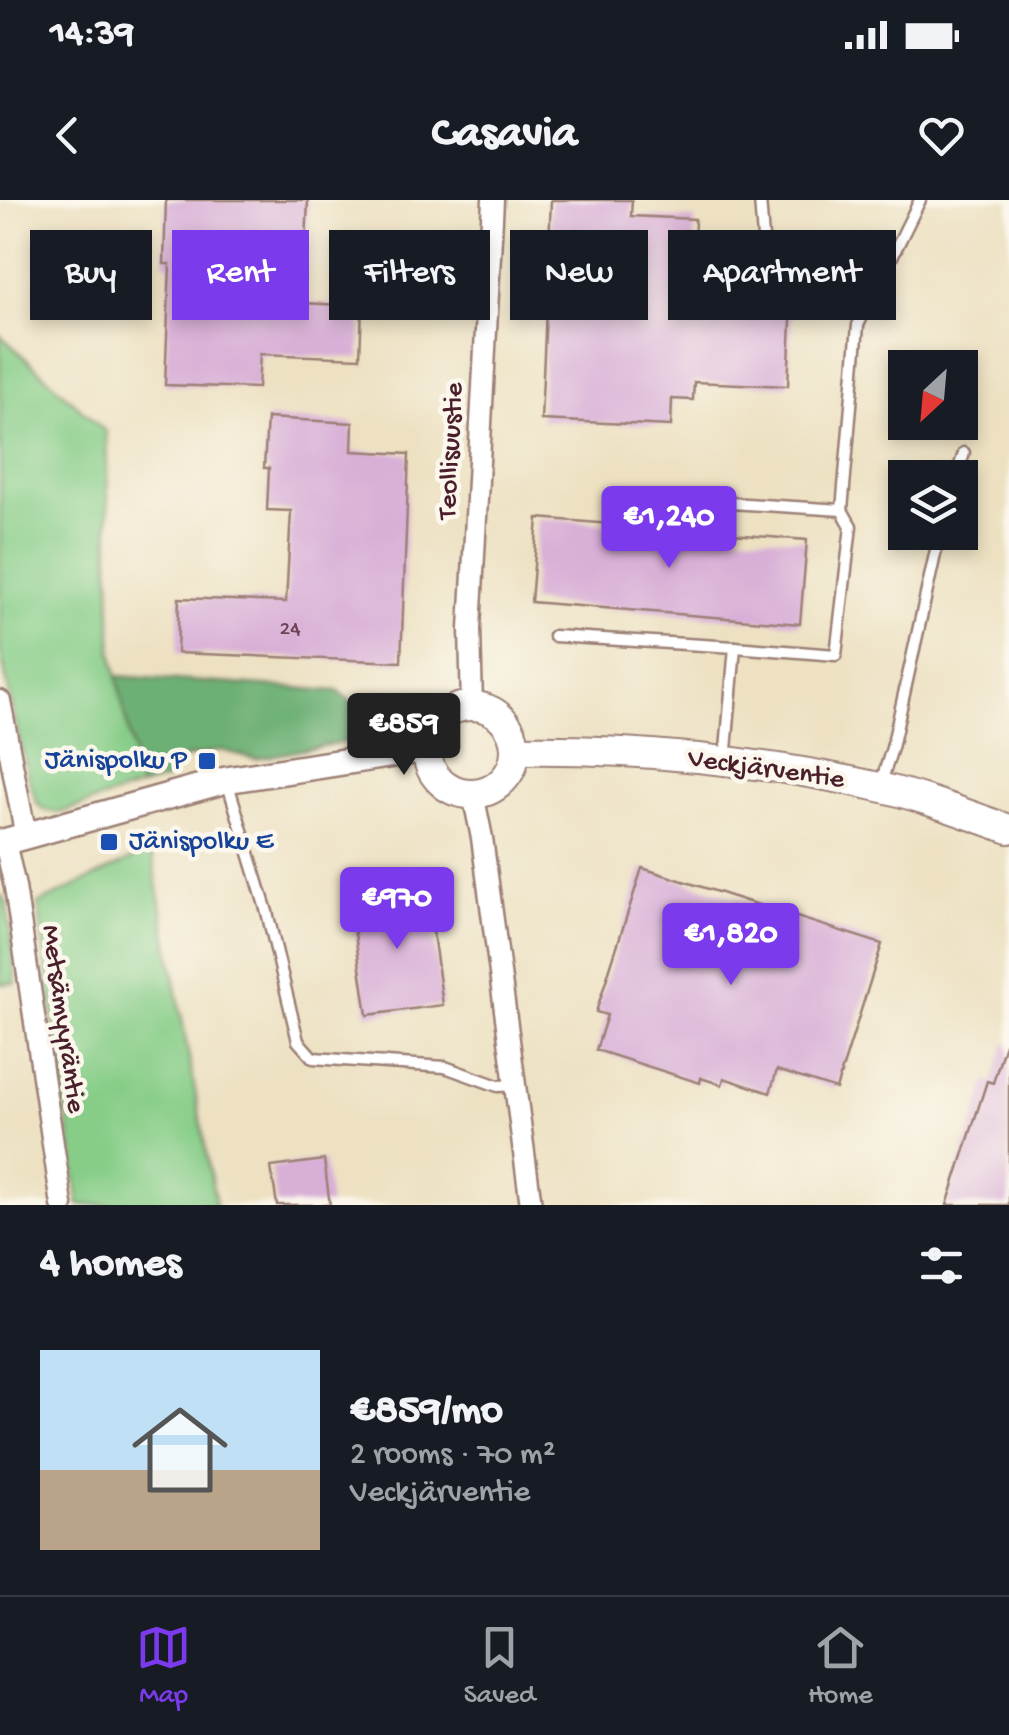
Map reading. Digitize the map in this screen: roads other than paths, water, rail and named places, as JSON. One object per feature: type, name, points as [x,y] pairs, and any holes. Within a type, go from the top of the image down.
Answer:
[{"type":"main road","points":[[472,706],[488,709],[503,719],[516,750],[503,780],[489,790],[473,794],[455,791],[440,781],[430,766],[427,748],[440,718],[455,709],[472,706]]},
{"type":"main road","name":"Veckjärventie","points":[[516,750],[558,749],[725,762],[880,787],[1009,829]]},
{"type":"street","name":"Teollisuustie","points":[[472,706],[470,629],[493,200]]},
{"type":"street","name":"Metsämyyräntie","points":[[0,701],[15,887],[62,1205]]},
{"type":"street","points":[[10,840],[226,780],[427,748]]},
{"type":"street","points":[[473,794],[531,1205]]},
{"type":"lane","points":[[760,200],[762,230]]},
{"type":"lane","points":[[554,636],[836,655],[852,526],[842,510],[858,325],[920,200]]},
{"type":"lane","points":[[962,460],[964,453]]},
{"type":"lane","points":[[697,501],[842,510]]},
{"type":"lane","points":[[880,787],[936,550]]},
{"type":"lane","points":[[725,762],[735,647]]},
{"type":"lane","points":[[226,780],[267,912],[298,1041],[313,1058],[445,1067],[498,1086],[516,1085]]},
{"type":"place","name":"Jänispolku P","points":[[207,761]]},
{"type":"place","name":"Jänispolku E","points":[[109,842]]}]
